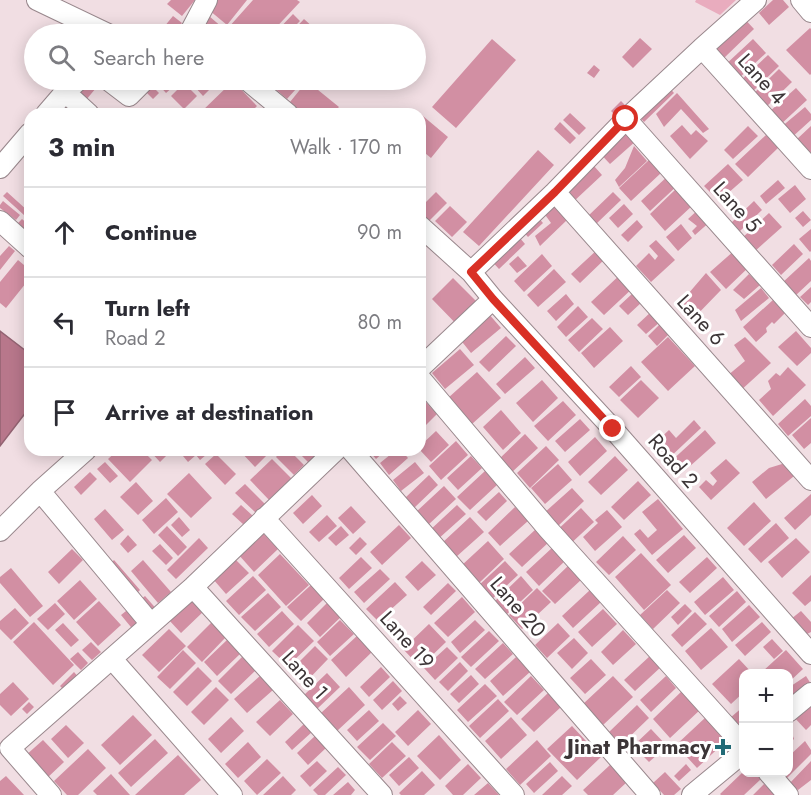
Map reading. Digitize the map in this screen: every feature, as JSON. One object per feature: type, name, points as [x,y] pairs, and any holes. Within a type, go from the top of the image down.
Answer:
[{"type":"street","points":[[37,0],[87,24]]},
{"type":"street","points":[[196,24],[207,0]]},
{"type":"street","points":[[471,272],[555,192],[626,119],[756,0]]},
{"type":"street","points":[[801,0],[811,12]]},
{"type":"street","name":"Lane 4","points":[[702,48],[811,169]]},
{"type":"street","points":[[52,108],[68,90]]},
{"type":"street","points":[[74,90],[85,108]]},
{"type":"street","points":[[121,90],[129,96],[135,90]]},
{"type":"street","points":[[259,90],[281,108]]},
{"type":"street","name":"Lane 5","points":[[626,119],[811,327]]},
{"type":"street","points":[[0,168],[24,140]]},
{"type":"street","name":"Lane 6","points":[[555,192],[811,480]]},
{"type":"street","points":[[0,222],[24,243]]},
{"type":"street","name":"Road 2","points":[[426,231],[471,272],[811,654]]},
{"type":"street","points":[[426,363],[493,299]]},
{"type":"street","points":[[426,385],[548,529],[739,740]]},
{"type":"street","points":[[0,531],[40,490],[79,456]]},
{"type":"street","points":[[51,795],[5,753],[193,587],[330,456]]},
{"type":"street","name":"Lane 20","points":[[356,456],[639,791]]},
{"type":"street","points":[[40,490],[152,624]]},
{"type":"street","name":"Lane 19","points":[[264,518],[514,795]]},
{"type":"street","name":"Lane 1","points":[[193,587],[382,795]]},
{"type":"street","points":[[112,659],[232,795]]},
{"type":"street","points":[[793,709],[811,693]]},
{"type":"street","points":[[692,795],[739,756]]},
{"type":"street","points":[[772,777],[788,795]]},
{"type":"shaded area","points":[[696,0],[736,0],[720,15],[695,2]]},
{"type":"shaded area","points":[[0,331],[24,349],[24,415],[0,446]]},
{"type":"building","points":[[171,0],[195,0],[182,16],[167,4]]},
{"type":"building","points":[[218,0],[247,0],[228,24],[209,10]]},
{"type":"building","points":[[253,0],[297,0],[300,2],[279,24],[232,24]]},
{"type":"building","points":[[773,0],[783,0],[789,7],[769,25],[759,13]]},
{"type":"building","points":[[293,14],[300,21],[297,24],[284,24]]},
{"type":"building","points":[[741,15],[754,29],[724,58],[710,44]]},
{"type":"building","points":[[173,16],[182,23],[181,24],[166,24]]},
{"type":"building","points":[[209,16],[218,24],[203,24]]},
{"type":"building","points":[[304,19],[310,24],[299,24]]},
{"type":"building","points":[[810,28],[811,74],[810,75],[786,50]]},
{"type":"building","points":[[640,38],[652,49],[633,68],[622,57]]},
{"type":"building","points":[[492,39],[516,60],[456,128],[432,107]]},
{"type":"building","points":[[753,39],[766,53],[737,80],[724,66]]},
{"type":"building","points":[[768,55],[779,66],[750,94],[739,82]]},
{"type":"building","points":[[594,65],[600,70],[594,78],[587,73]]},
{"type":"building","points":[[779,69],[792,82],[764,109],[751,96]]},
{"type":"building","points":[[666,84],[674,93],[644,122],[636,113]]},
{"type":"building","points":[[796,88],[807,100],[779,126],[768,113]]},
{"type":"building","points":[[81,90],[94,90],[86,100],[78,94]]},
{"type":"building","points":[[156,90],[159,93],[153,99],[145,91]]},
{"type":"building","points":[[177,90],[191,90],[197,96],[183,108],[171,96]]},
{"type":"building","points":[[198,90],[209,90],[203,96]]},
{"type":"building","points":[[224,90],[242,90],[257,106],[255,108],[205,108]]},
{"type":"building","points":[[277,90],[295,90],[287,99]]},
{"type":"building","points":[[300,90],[318,90],[339,107],[297,108],[290,102]]},
{"type":"building","points":[[677,93],[709,129],[703,133],[681,109],[664,127],[656,114]]},
{"type":"building","points":[[621,101],[628,108],[618,118],[611,111]]},
{"type":"building","points":[[805,107],[811,114],[811,120],[790,139],[780,128]]},
{"type":"building","points":[[570,113],[586,128],[579,135],[563,120]]},
{"type":"building","points":[[426,119],[448,137],[431,158],[426,154]]},
{"type":"building","points":[[560,122],[576,138],[570,144],[554,129]]},
{"type":"building","points":[[621,123],[637,140],[610,164],[595,148]]},
{"type":"building","points":[[682,125],[691,135],[696,130],[708,141],[690,159],[670,136]]},
{"type":"building","points":[[748,126],[758,136],[733,159],[724,150]]},
{"type":"building","points":[[811,126],[811,156],[796,140]]},
{"type":"building","points":[[766,135],[778,148],[748,177],[735,164]]},
{"type":"building","points":[[634,146],[647,161],[619,187],[615,180],[625,168]]},
{"type":"building","points":[[538,150],[554,165],[479,246],[463,232]]},
{"type":"building","points":[[586,157],[602,175],[572,203],[557,184]]},
{"type":"building","points":[[649,160],[661,173],[631,201],[619,188]]},
{"type":"building","points":[[728,164],[743,180],[719,201],[704,186]]},
{"type":"building","points":[[670,174],[679,184],[650,211],[641,201]]},
{"type":"building","points":[[778,180],[785,188],[766,204],[760,196]]},
{"type":"building","points":[[795,185],[806,199],[790,213],[778,199]]},
{"type":"building","points":[[677,188],[693,205],[665,231],[650,214]]},
{"type":"building","points":[[7,192],[24,207],[24,215],[3,196]]},
{"type":"building","points":[[436,192],[447,203],[428,222],[426,202]]},
{"type":"building","points":[[613,192],[621,200],[595,225],[587,217]]},
{"type":"building","points":[[3,201],[20,215],[16,220],[0,208]]},
{"type":"building","points":[[754,201],[762,210],[739,232],[731,223]]},
{"type":"building","points":[[552,202],[567,220],[540,246],[535,236],[551,223],[541,209]]},
{"type":"building","points":[[624,204],[633,214],[618,228],[609,218]]},
{"type":"building","points":[[450,206],[467,222],[452,237],[435,221]]},
{"type":"building","points":[[700,208],[712,220],[695,235],[692,231],[697,226],[688,219]]},
{"type":"building","points":[[803,211],[811,220],[803,227],[795,218]]},
{"type":"building","points":[[769,213],[782,227],[754,252],[741,239]]},
{"type":"building","points":[[535,214],[543,223],[528,237],[520,228]]},
{"type":"building","points":[[22,219],[24,232],[16,225]]},
{"type":"building","points":[[637,220],[643,227],[628,242],[621,235]]},
{"type":"building","points":[[681,224],[692,238],[678,251],[666,237]]},
{"type":"building","points":[[811,229],[811,251],[810,252],[799,239]]},
{"type":"building","points":[[514,231],[525,244],[499,269],[487,256]]},
{"type":"building","points":[[656,240],[675,260],[651,282],[636,266],[649,253],[655,260],[658,256],[649,246]]},
{"type":"building","points":[[794,244],[803,254],[781,275],[772,265]]},
{"type":"building","points":[[9,246],[15,251],[0,270],[0,256]]},
{"type":"building","points":[[598,249],[606,258],[580,283],[571,274]]},
{"type":"building","points":[[735,250],[750,266],[726,289],[710,272]]},
{"type":"building","points":[[542,254],[552,266],[524,292],[514,281]]},
{"type":"building","points":[[518,256],[527,266],[517,273],[509,264]]},
{"type":"building","points":[[809,258],[811,281],[795,296],[782,283]]},
{"type":"building","points":[[18,260],[24,265],[24,286],[6,308],[0,303],[0,282]]},
{"type":"building","points":[[554,269],[566,282],[538,307],[527,295]]},
{"type":"building","points":[[623,272],[635,286],[604,315],[591,302]]},
{"type":"building","points":[[706,273],[721,290],[691,321],[680,307]]},
{"type":"building","points":[[749,274],[760,285],[744,299],[733,290]]},
{"type":"building","points":[[453,278],[501,328],[471,353],[459,338],[465,333],[432,299]]},
{"type":"building","points":[[811,287],[811,302],[808,305],[800,297]]},
{"type":"building","points":[[761,288],[769,298],[741,321],[735,310]]},
{"type":"building","points":[[633,293],[642,302],[628,315],[619,306]]},
{"type":"building","points":[[566,294],[574,304],[556,321],[547,311]]},
{"type":"building","points":[[773,300],[785,313],[774,324],[772,322],[766,328],[767,332],[756,342],[743,327]]},
{"type":"building","points":[[578,306],[588,317],[566,337],[557,327]]},
{"type":"building","points":[[652,311],[661,321],[646,334],[637,325]]},
{"type":"building","points":[[592,318],[603,329],[579,352],[568,340]]},
{"type":"building","points":[[662,322],[671,332],[657,346],[648,336]]},
{"type":"building","points":[[610,327],[623,341],[594,368],[581,353]]},
{"type":"building","points":[[796,331],[811,348],[811,353],[797,366],[778,347]]},
{"type":"building","points":[[506,336],[516,346],[489,372],[479,362]]},
{"type":"building","points":[[668,337],[695,366],[668,391],[641,362]]},
{"type":"building","points":[[745,337],[771,363],[739,392],[727,376],[745,361],[734,345]]},
{"type":"building","points":[[460,349],[474,365],[445,389],[432,373]]},
{"type":"building","points":[[525,357],[535,368],[505,394],[496,384]]},
{"type":"building","points":[[631,366],[641,377],[619,397],[609,387]]},
{"type":"building","points":[[788,367],[806,385],[773,416],[759,400],[771,389],[768,381],[776,373],[780,376]]},
{"type":"building","points":[[477,372],[501,398],[472,424],[448,398]]},
{"type":"building","points":[[542,380],[558,398],[533,422],[516,403]]},
{"type":"building","points":[[641,380],[659,398],[638,418],[620,400]]},
{"type":"building","points":[[805,399],[811,406],[811,416],[788,436],[778,424]]},
{"type":"building","points":[[563,401],[576,415],[548,441],[534,426]]},
{"type":"building","points":[[426,402],[437,414],[426,425]]},
{"type":"building","points":[[501,410],[521,433],[503,450],[483,427]]},
{"type":"building","points":[[811,418],[811,443],[804,449],[792,435]]},
{"type":"building","points":[[580,419],[590,430],[565,452],[555,441]]},
{"type":"building","points":[[694,420],[701,428],[667,460],[654,444],[669,430],[676,438]]},
{"type":"building","points":[[705,430],[716,443],[680,475],[669,463]]},
{"type":"building","points":[[436,431],[449,445],[431,462],[426,456],[426,440]]},
{"type":"building","points":[[525,434],[538,448],[511,473],[498,460]]},
{"type":"building","points":[[595,437],[607,451],[580,476],[568,462]]},
{"type":"building","points":[[456,441],[468,455],[441,480],[429,466]]},
{"type":"building","points":[[546,446],[559,460],[530,488],[517,473]]},
{"type":"building","points":[[111,456],[148,456],[152,460],[130,482],[108,459]]},
{"type":"building","points":[[154,456],[166,456],[160,462]]},
{"type":"building","points":[[183,456],[195,456],[188,462]]},
{"type":"building","points":[[214,456],[218,456],[236,474],[225,485],[205,464]]},
{"type":"building","points":[[245,456],[266,456],[255,467]]},
{"type":"building","points":[[295,456],[304,465],[294,475],[276,457]]},
{"type":"building","points":[[302,456],[320,456],[311,465]]},
{"type":"building","points":[[389,456],[406,456],[408,458],[389,475],[380,463]]},
{"type":"building","points":[[471,456],[482,468],[458,490],[447,478]]},
{"type":"building","points":[[615,456],[628,470],[601,495],[588,482]]},
{"type":"building","points":[[272,459],[292,479],[270,501],[250,480]]},
{"type":"building","points":[[726,459],[740,473],[711,500],[699,487],[706,480],[713,486],[717,481],[710,473]]},
{"type":"building","points":[[105,462],[118,476],[110,483],[97,469]]},
{"type":"building","points":[[415,462],[424,473],[401,491],[393,480]]},
{"type":"building","points":[[558,464],[572,480],[545,504],[531,488]]},
{"type":"building","points":[[782,464],[792,465],[799,472],[766,499],[752,482],[769,468]]},
{"type":"building","points":[[485,471],[497,485],[470,510],[457,497]]},
{"type":"building","points":[[90,472],[97,479],[81,495],[74,487]]},
{"type":"building","points":[[189,473],[212,498],[191,518],[167,494]]},
{"type":"building","points":[[429,475],[438,485],[414,508],[405,498]]},
{"type":"building","points":[[638,481],[651,495],[624,520],[611,507]]},
{"type":"building","points":[[136,482],[153,501],[138,515],[120,497]]},
{"type":"building","points":[[245,484],[265,504],[256,513],[235,493]]},
{"type":"building","points":[[444,486],[456,499],[428,525],[416,512]]},
{"type":"building","points":[[572,488],[584,501],[557,527],[544,513]]},
{"type":"building","points":[[499,492],[507,501],[486,521],[477,512]]},
{"type":"building","points":[[811,494],[811,515],[795,530],[784,518]]},
{"type":"building","points":[[312,495],[322,506],[303,524],[293,513]]},
{"type":"building","points":[[166,498],[178,512],[154,534],[142,520]]},
{"type":"building","points":[[658,499],[683,529],[652,555],[634,534],[640,529],[648,538],[657,530],[642,512]]},
{"type":"building","points":[[754,502],[771,521],[744,546],[727,528]]},
{"type":"building","points":[[241,505],[253,516],[244,525],[232,514]]},
{"type":"building","points":[[457,505],[466,514],[437,540],[429,531]]},
{"type":"building","points":[[351,506],[366,522],[353,534],[338,518]]},
{"type":"building","points":[[515,507],[528,521],[500,546],[488,533]]},
{"type":"building","points":[[581,508],[594,522],[567,547],[554,533]]},
{"type":"building","points":[[105,509],[124,530],[112,540],[94,519]]},
{"type":"building","points":[[607,510],[622,527],[595,551],[583,537],[598,523],[595,520]]},
{"type":"building","points":[[327,515],[337,526],[319,542],[309,532]]},
{"type":"building","points":[[179,517],[190,530],[182,537],[171,525]]},
{"type":"building","points":[[470,517],[484,532],[456,557],[442,543]]},
{"type":"building","points":[[776,523],[789,538],[761,563],[748,549]]},
{"type":"building","points":[[399,525],[411,538],[382,565],[370,552]]},
{"type":"building","points":[[167,526],[187,547],[178,556],[158,535]]},
{"type":"building","points":[[341,526],[349,535],[336,546],[328,538]]},
{"type":"building","points":[[536,529],[549,542],[522,567],[509,554]]},
{"type":"building","points":[[262,532],[278,549],[254,572],[238,554]]},
{"type":"building","points":[[128,535],[137,545],[128,553],[120,544]]},
{"type":"building","points":[[684,535],[696,548],[668,573],[656,560]]},
{"type":"building","points":[[623,536],[636,550],[609,575],[596,562]]},
{"type":"building","points":[[360,537],[367,544],[356,555],[349,548]]},
{"type":"building","points":[[199,538],[208,548],[176,579],[167,570]]},
{"type":"building","points":[[796,538],[810,552],[782,578],[768,562]]},
{"type":"building","points":[[488,541],[504,559],[478,584],[461,566]]},
{"type":"building","points":[[160,544],[173,558],[166,565],[152,551]]},
{"type":"building","points":[[553,547],[566,560],[539,586],[526,572]]},
{"type":"building","points":[[72,549],[83,560],[59,584],[48,572]]},
{"type":"building","points":[[641,553],[671,585],[644,610],[615,577]]},
{"type":"building","points":[[280,554],[309,585],[286,606],[258,575]]},
{"type":"building","points":[[361,557],[372,568],[349,589],[339,578]]},
{"type":"building","points":[[707,557],[717,568],[690,593],[679,582]]},
{"type":"building","points":[[235,559],[249,573],[226,594],[213,579]]},
{"type":"building","points":[[114,560],[140,590],[133,597],[107,567]]},
{"type":"building","points":[[143,560],[171,592],[158,603],[131,571]]},
{"type":"building","points":[[422,561],[436,575],[418,591],[405,577]]},
{"type":"building","points":[[505,561],[518,575],[491,600],[478,586]]},
{"type":"building","points":[[569,565],[582,579],[555,604],[542,591]]},
{"type":"building","points":[[11,568],[43,606],[30,617],[0,583],[0,577]]},
{"type":"building","points":[[380,569],[390,579],[364,603],[354,592]]},
{"type":"building","points":[[811,575],[811,601],[805,606],[792,593]]},
{"type":"building","points":[[253,576],[266,590],[239,615],[226,601]]},
{"type":"building","points":[[521,576],[533,590],[506,615],[494,602]]},
{"type":"building","points":[[723,577],[734,590],[705,615],[694,602]]},
{"type":"building","points":[[80,580],[97,599],[74,620],[57,601]]},
{"type":"building","points":[[395,582],[407,595],[378,621],[366,609]]},
{"type":"building","points":[[448,583],[456,591],[431,615],[423,607]]},
{"type":"building","points":[[311,585],[324,599],[301,621],[287,607]]},
{"type":"building","points":[[537,588],[551,602],[522,629],[509,615]]},
{"type":"building","points":[[590,590],[601,602],[573,628],[562,616]]},
{"type":"building","points":[[667,590],[680,603],[653,629],[640,615]]},
{"type":"building","points":[[737,591],[746,602],[719,627],[709,616]]},
{"type":"building","points":[[268,593],[281,607],[255,631],[241,617]]},
{"type":"building","points":[[145,596],[159,612],[135,632],[121,615]]},
{"type":"building","points":[[191,597],[204,611],[181,633],[168,619]]},
{"type":"building","points":[[462,597],[475,612],[448,637],[434,623]]},
{"type":"building","points":[[330,600],[344,614],[320,637],[307,623]]},
{"type":"building","points":[[99,601],[121,625],[98,646],[76,622]]},
{"type":"building","points":[[55,603],[65,614],[48,630],[37,619]]},
{"type":"building","points":[[685,604],[692,611],[678,625],[671,617]]},
{"type":"building","points":[[749,605],[760,617],[732,642],[722,629]]},
{"type":"building","points":[[15,608],[29,623],[11,640],[0,629],[0,621]]},
{"type":"building","points":[[603,609],[617,624],[592,647],[578,632]]},
{"type":"building","points":[[282,611],[294,624],[269,647],[257,634]]},
{"type":"building","points":[[801,611],[811,622],[811,632],[805,635],[791,619]]},
{"type":"building","points":[[695,612],[707,624],[682,647],[671,635]]},
{"type":"building","points":[[340,620],[354,634],[330,656],[317,642]]},
{"type":"building","points":[[475,620],[485,630],[460,653],[451,642]]},
{"type":"building","points":[[34,622],[74,665],[53,685],[13,642]]},
{"type":"building","points":[[212,622],[226,637],[202,662],[187,647]]},
{"type":"building","points":[[762,622],[771,632],[745,656],[735,645]]},
{"type":"building","points":[[63,623],[79,640],[71,647],[55,630]]},
{"type":"building","points":[[558,623],[570,636],[547,658],[535,645]]},
{"type":"building","points":[[429,624],[446,642],[420,667],[403,649]]},
{"type":"building","points":[[298,625],[314,641],[288,666],[272,651]]},
{"type":"building","points":[[711,628],[728,647],[701,670],[685,651]]},
{"type":"building","points":[[169,629],[186,646],[159,672],[142,655]]},
{"type":"building","points":[[623,630],[636,644],[613,665],[601,652]]},
{"type":"building","points":[[489,631],[499,641],[471,667],[461,657]]},
{"type":"building","points":[[358,635],[373,651],[346,677],[331,660]]},
{"type":"building","points":[[574,638],[588,653],[572,669],[557,653]]},
{"type":"building","points":[[772,639],[783,651],[774,659],[763,647]]},
{"type":"building","points":[[227,640],[240,654],[217,676],[204,662]]},
{"type":"building","points":[[91,642],[101,652],[92,660],[82,650]]},
{"type":"building","points":[[503,643],[513,654],[485,679],[475,669]]},
{"type":"building","points":[[315,646],[328,659],[303,685],[290,671]]},
{"type":"building","points":[[447,647],[458,658],[435,680],[424,668]]},
{"type":"building","points":[[183,650],[196,663],[170,689],[157,677]]},
{"type":"building","points":[[786,650],[803,669],[793,678],[793,669],[765,669]]},
{"type":"building","points":[[78,652],[88,663],[81,670],[70,659]]},
{"type":"building","points":[[651,655],[662,666],[635,691],[624,680]]},
{"type":"building","points":[[243,656],[256,670],[231,694],[218,681]]},
{"type":"building","points":[[516,657],[530,672],[503,696],[490,681]]},
{"type":"building","points":[[591,659],[606,675],[585,694],[570,678]]},
{"type":"building","points":[[739,659],[748,669],[739,669],[739,697],[731,704],[712,684]]},
{"type":"building","points":[[460,662],[468,671],[448,691],[439,682]]},
{"type":"building","points":[[198,667],[212,681],[187,706],[173,692]]},
{"type":"building","points":[[381,667],[390,677],[369,697],[360,687]]},
{"type":"building","points":[[74,672],[80,679],[66,692],[60,686]]},
{"type":"building","points":[[327,673],[340,687],[317,709],[304,695]]},
{"type":"building","points":[[261,675],[273,690],[247,713],[234,699]]},
{"type":"building","points":[[471,675],[479,684],[459,703],[450,694]]},
{"type":"building","points":[[531,676],[544,690],[517,715],[504,702]]},
{"type":"building","points":[[613,676],[633,697],[603,725],[583,704]]},
{"type":"building","points":[[666,676],[676,688],[651,712],[640,700]]},
{"type":"building","points":[[806,676],[811,687],[793,700],[793,685]]},
{"type":"building","points":[[393,681],[402,691],[382,710],[373,700]]},
{"type":"building","points":[[13,682],[29,699],[11,716],[0,705],[0,694]]},
{"type":"building","points":[[485,684],[497,696],[468,722],[457,710]]},
{"type":"building","points":[[216,687],[229,700],[204,725],[191,712]]},
{"type":"building","points":[[349,687],[365,705],[337,731],[321,713]]},
{"type":"building","points":[[683,690],[701,709],[670,738],[653,719]]},
{"type":"building","points":[[548,693],[561,707],[534,732],[521,719]]},
{"type":"building","points":[[811,695],[811,725],[806,730],[793,716],[793,712]]},
{"type":"building","points":[[400,696],[407,703],[398,711],[392,704]]},
{"type":"building","points":[[498,699],[509,711],[480,738],[469,726]]},
{"type":"building","points":[[280,700],[293,714],[270,736],[256,722]]},
{"type":"building","points":[[29,702],[34,707],[27,714],[22,709]]},
{"type":"building","points":[[637,705],[649,718],[621,745],[609,732]]},
{"type":"building","points":[[369,710],[379,721],[357,741],[347,730]]},
{"type":"building","points":[[418,710],[431,724],[408,746],[395,732]]},
{"type":"building","points":[[739,710],[739,727],[730,718]]},
{"type":"building","points":[[133,715],[152,735],[120,765],[101,745]]},
{"type":"building","points":[[231,717],[244,731],[221,753],[208,739]]},
{"type":"building","points":[[511,717],[527,735],[501,759],[485,741]]},
{"type":"building","points":[[706,717],[727,740],[697,768],[676,745]]},
{"type":"building","points":[[383,723],[396,736],[370,760],[357,747]]},
{"type":"building","points":[[304,724],[312,732],[292,750],[285,742]]},
{"type":"building","points":[[66,725],[84,743],[68,758],[51,739]]},
{"type":"building","points":[[572,726],[601,757],[577,780],[547,749]]},
{"type":"building","points":[[651,729],[667,746],[649,762],[633,746]]},
{"type":"building","points":[[316,735],[327,747],[308,765],[297,753]]},
{"type":"building","points":[[439,735],[461,760],[440,780],[417,756]]},
{"type":"building","points":[[155,739],[168,753],[131,787],[118,773]]},
{"type":"building","points":[[43,740],[64,762],[46,779],[25,756]]},
{"type":"building","points":[[537,740],[551,756],[520,785],[506,769]]},
{"type":"building","points":[[805,741],[811,750],[811,754],[793,772],[793,752]]},
{"type":"building","points":[[248,742],[261,757],[238,778],[225,764]]},
{"type":"building","points":[[392,742],[406,756],[382,778],[369,764]]},
{"type":"building","points":[[88,749],[106,768],[78,795],[67,795],[54,781]]},
{"type":"building","points":[[178,755],[201,780],[184,795],[135,795]]},
{"type":"building","points":[[409,757],[419,768],[399,786],[389,775]]},
{"type":"building","points":[[267,759],[281,773],[257,795],[244,781]]},
{"type":"building","points":[[317,761],[327,771],[310,787],[300,776]]},
{"type":"building","points":[[811,761],[811,780],[798,790],[789,784]]},
{"type":"building","points":[[550,762],[558,771],[534,793],[526,784]]},
{"type":"building","points":[[468,764],[481,778],[463,795],[453,795],[445,786]]},
{"type":"building","points":[[686,764],[691,770],[679,781],[674,776]]},
{"type":"building","points":[[610,765],[627,782],[613,795],[588,795],[583,790]]},
{"type":"building","points":[[338,767],[346,775],[325,795],[318,795],[313,790]]},
{"type":"building","points":[[422,771],[435,785],[424,795],[401,795],[399,793]]},
{"type":"building","points":[[665,772],[681,789],[674,795],[664,795],[653,783]]},
{"type":"building","points":[[111,774],[130,795],[97,795],[93,791]]},
{"type":"building","points":[[6,776],[24,795],[0,795],[0,781]]},
{"type":"building","points":[[283,776],[296,790],[291,795],[263,795]]},
{"type":"building","points":[[562,776],[572,786],[562,795],[542,795]]},
{"type":"building","points":[[739,776],[761,779],[744,795],[720,794]]},
{"type":"building","points":[[348,782],[355,790],[351,795],[333,795]]},
{"type":"building","points":[[488,783],[499,795],[474,795]]},
{"type":"building","points":[[764,784],[775,795],[753,795]]},
{"type":"place","name":"Jinat Pharmacy","points":[[723,747]]},
{"type":"route","points":[[613,429],[471,272],[555,192],[626,119]]}]
